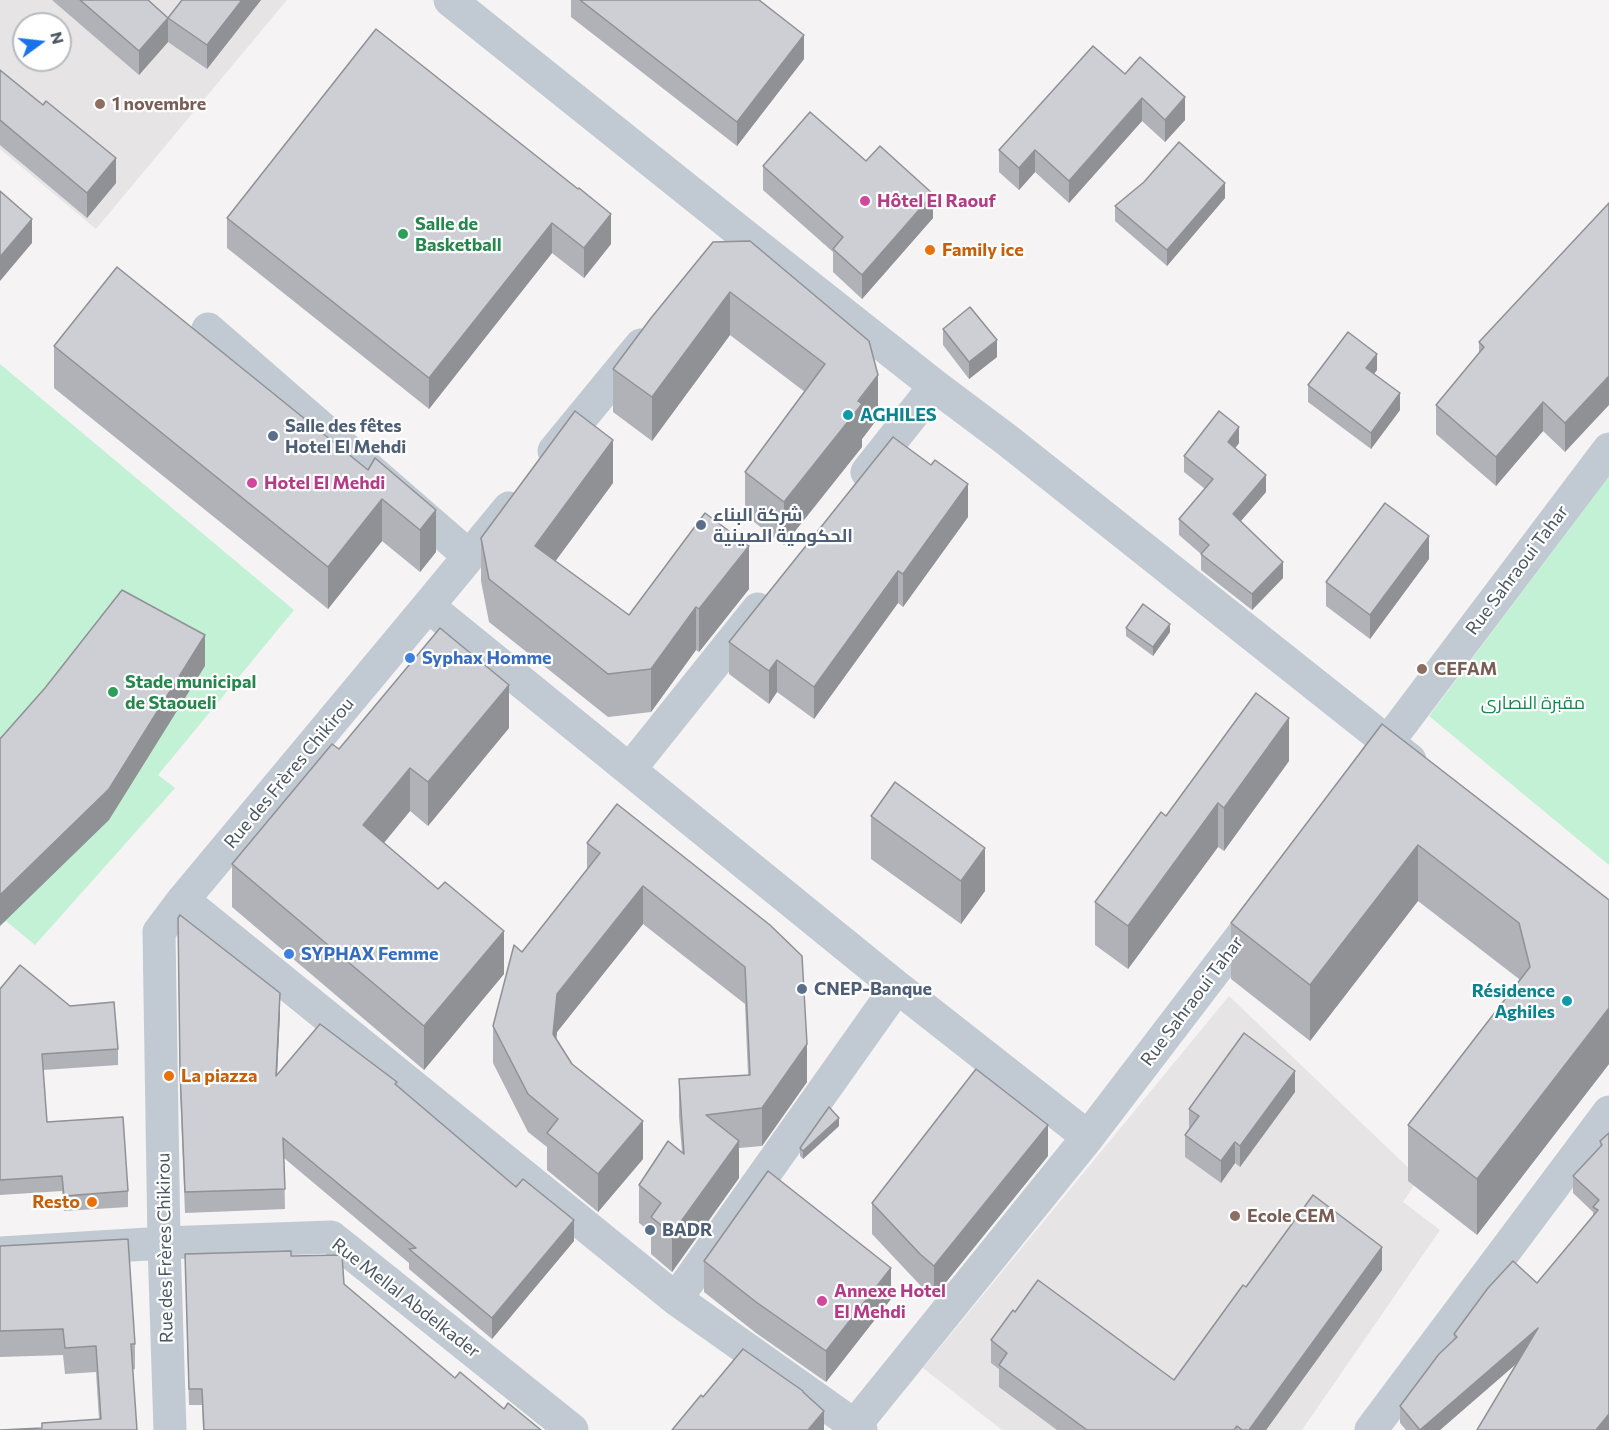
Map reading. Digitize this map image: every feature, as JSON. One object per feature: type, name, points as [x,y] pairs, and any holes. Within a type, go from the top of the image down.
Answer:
[{"type":"street","points":[[450,0],[727,237],[1007,440],[1434,778]]},
{"type":"street","name":"Rue des Frères Chikirou","points":[[170,1430],[164,1243],[159,932],[661,319]]},
{"type":"street","points":[[208,329],[469,556]]},
{"type":"street","points":[[847,497],[935,386]]},
{"type":"street","name":"Rue Sahraoui Tahar","points":[[1359,780],[1609,449]]},
{"type":"street","points":[[630,769],[774,589]]},
{"type":"street","points":[[428,606],[897,987],[1088,1137]]},
{"type":"street","name":"Rue Sahraoui Tahar","points":[[856,1429],[1088,1137],[1274,893]]},
{"type":"street","points":[[183,900],[676,1299],[856,1429]]},
{"type":"street","points":[[676,1299],[897,987]]},
{"type":"street","points":[[1371,1430],[1609,1112]]},
{"type":"street","name":"Rue Mellal Abdelkader","points":[[0,1253],[164,1243],[331,1237],[572,1430]]},
{"type":"shaded area","name":"1 novembre","points":[[0,0],[287,0],[96,229],[0,149]]},
{"type":"shaded area","name":"Ecole CEM","points":[[1229,996],[1419,1178],[1403,1202],[1440,1230],[1302,1430],[1002,1430],[923,1368]]},
{"type":"green space","name":"Stade municipal de Staoueli","points":[[0,364],[294,610],[158,775],[175,788],[35,945],[6,921],[0,925]]},
{"type":"green space","name":"مقبرة النصارى","points":[[1609,476],[1609,865],[1429,716]]},
{"type":"building","points":[[80,0],[148,0],[168,18],[139,51]]},
{"type":"building","points":[[182,0],[242,0],[207,45],[168,18]]},
{"type":"building","points":[[580,0],[759,0],[804,35],[737,122]]},
{"type":"building","name":"Salle de Basketball","points":[[376,29],[611,214],[584,248],[552,223],[429,378],[227,218]]},
{"type":"building","points":[[1093,46],[1125,74],[1140,57],[1185,97],[1165,120],[1142,98],[1069,181],[1035,150],[1019,168],[999,150]]},
{"type":"building","points":[[0,70],[43,105],[46,101],[116,158],[87,193],[0,120]]},
{"type":"building","points":[[810,112],[866,161],[880,146],[933,194],[862,275],[833,249],[843,237],[763,166]]},
{"type":"building","points":[[1179,142],[1225,183],[1167,250],[1115,206],[1144,182]]},
{"type":"building","points":[[0,191],[32,219],[0,257]]},
{"type":"building","points":[[1609,203],[1609,376],[1565,423],[1543,402],[1496,457],[1436,405],[1484,347],[1479,342]]},
{"type":"building","points":[[750,241],[869,341],[878,375],[858,401],[862,404],[784,502],[745,472],[825,364],[730,292],[652,397],[613,369],[713,242]]},
{"type":"building","points":[[117,267],[368,470],[375,458],[436,510],[420,530],[382,499],[328,567],[54,346]]},
{"type":"building","points":[[970,307],[997,340],[969,362],[943,329]]},
{"type":"building","points":[[1348,332],[1377,354],[1366,368],[1400,393],[1371,433],[1308,385]]},
{"type":"building","points":[[575,411],[613,440],[535,546],[629,615],[705,513],[749,546],[699,609],[696,607],[651,669],[608,674],[489,579],[481,538]]},
{"type":"building","points":[[1219,411],[1239,427],[1228,442],[1266,475],[1233,514],[1283,562],[1252,594],[1201,554],[1209,545],[1179,519],[1213,479],[1184,456]]},
{"type":"building","points":[[893,437],[931,465],[935,460],[968,484],[903,574],[898,571],[814,687],[777,660],[769,671],[729,642]]},
{"type":"building","points":[[1385,503],[1429,536],[1370,615],[1326,582]]},
{"type":"building","points":[[122,590],[205,635],[109,789],[0,895],[0,739],[45,688]]},
{"type":"building","points":[[1143,604],[1170,624],[1153,647],[1126,628]]},
{"type":"building","points":[[440,628],[509,685],[428,782],[410,768],[363,825],[438,889],[445,882],[504,931],[424,1026],[232,864],[332,744],[339,749]]},
{"type":"building","points":[[1256,693],[1289,718],[1224,808],[1218,803],[1128,926],[1095,902],[1161,812],[1166,816]]},
{"type":"building","points":[[1382,724],[1609,900],[1609,1008],[1477,1179],[1408,1125],[1530,967],[1519,923],[1418,845],[1310,985],[1231,923]]},
{"type":"building","points":[[895,782],[985,848],[961,881],[871,816]]},
{"type":"building","points":[[617,804],[770,925],[802,956],[807,1044],[762,1108],[706,1115],[739,1141],[672,1234],[651,1217],[661,1203],[639,1185],[668,1141],[684,1154],[679,1079],[750,1075],[745,967],[643,886],[557,994],[553,1034],[572,1064],[643,1121],[598,1174],[547,1133],[558,1119],[528,1094],[493,1026],[514,945],[522,952],[600,853],[587,843]]},
{"type":"building","points":[[180,915],[280,993],[276,1076],[320,1024],[397,1082],[395,1084],[516,1187],[523,1179],[574,1220],[492,1318],[409,1249],[416,1248],[283,1138],[285,1189],[185,1192],[180,1070],[178,918]]},
{"type":"building","points":[[20,965],[70,1006],[114,1002],[118,1049],[42,1054],[47,1122],[123,1117],[128,1191],[64,1196],[62,1176],[0,1180],[0,989]]},
{"type":"building","points":[[1244,1033],[1295,1071],[1240,1146],[1235,1142],[1221,1161],[1185,1135],[1199,1116],[1189,1109]]},
{"type":"building","points":[[976,1069],[1048,1125],[934,1266],[872,1203]]},
{"type":"building","points":[[829,1107],[839,1118],[803,1151],[800,1148]]},
{"type":"building","points":[[1609,1133],[1609,1414],[1596,1430],[1477,1430],[1538,1328],[1420,1430],[1400,1406],[1439,1354],[1457,1337],[1454,1334],[1488,1288],[1513,1261],[1537,1283],[1598,1210],[1593,1207],[1599,1200],[1573,1176],[1602,1145],[1600,1141]]},
{"type":"building","points":[[768,1171],[891,1268],[826,1351],[756,1302],[704,1261]]},
{"type":"building","points":[[1313,1195],[1382,1247],[1249,1430],[1242,1430],[1237,1426],[1234,1430],[1087,1430],[999,1365],[1007,1353],[991,1340],[1038,1280],[1174,1380],[1243,1285],[1246,1287]]},
{"type":"building","points":[[128,1239],[135,1344],[131,1344],[137,1430],[0,1430],[42,1428],[42,1423],[101,1419],[96,1346],[65,1348],[63,1329],[0,1331],[0,1246]]},
{"type":"building","points":[[291,1251],[291,1256],[342,1255],[344,1284],[455,1378],[460,1372],[504,1409],[508,1403],[541,1430],[204,1430],[202,1389],[189,1389],[185,1254]]},
{"type":"building","points":[[743,1349],[803,1391],[824,1411],[808,1430],[672,1430],[701,1395],[703,1397]]},
{"type":"place","name":"1 novembre","points":[[100,104]]},
{"type":"place","name":"Hôtel El Raouf","points":[[865,201]]},
{"type":"place","name":"Salle de Basketball","points":[[403,234]]},
{"type":"place","name":"Family ice","points":[[930,250]]},
{"type":"place","name":"AGHILES","points":[[848,415]]},
{"type":"place","name":"Salle des fêtes Hotel El Mehdi","points":[[273,436]]},
{"type":"place","name":"Hotel El Mehdi","points":[[252,483]]},
{"type":"place","name":"شركة البناء الحكومية الصينية","points":[[701,525]]},
{"type":"place","name":"Syphax Homme","points":[[410,658]]},
{"type":"place","name":"CEFAM","points":[[1422,669]]},
{"type":"place","name":"Stade municipal de Staoueli","points":[[113,692]]},
{"type":"place","name":"SYPHAX Femme","points":[[289,954]]},
{"type":"place","name":"CNEP-Banque","points":[[802,989]]},
{"type":"place","name":"Résidence Aghiles","points":[[1567,1001]]},
{"type":"place","name":"La piazza","points":[[169,1076]]},
{"type":"place","name":"Resto","points":[[92,1202]]},
{"type":"place","name":"Ecole CEM","points":[[1235,1216]]},
{"type":"place","name":"BADR","points":[[650,1230]]},
{"type":"place","name":"Annexe Hotel El Mehdi","points":[[822,1301]]}]
